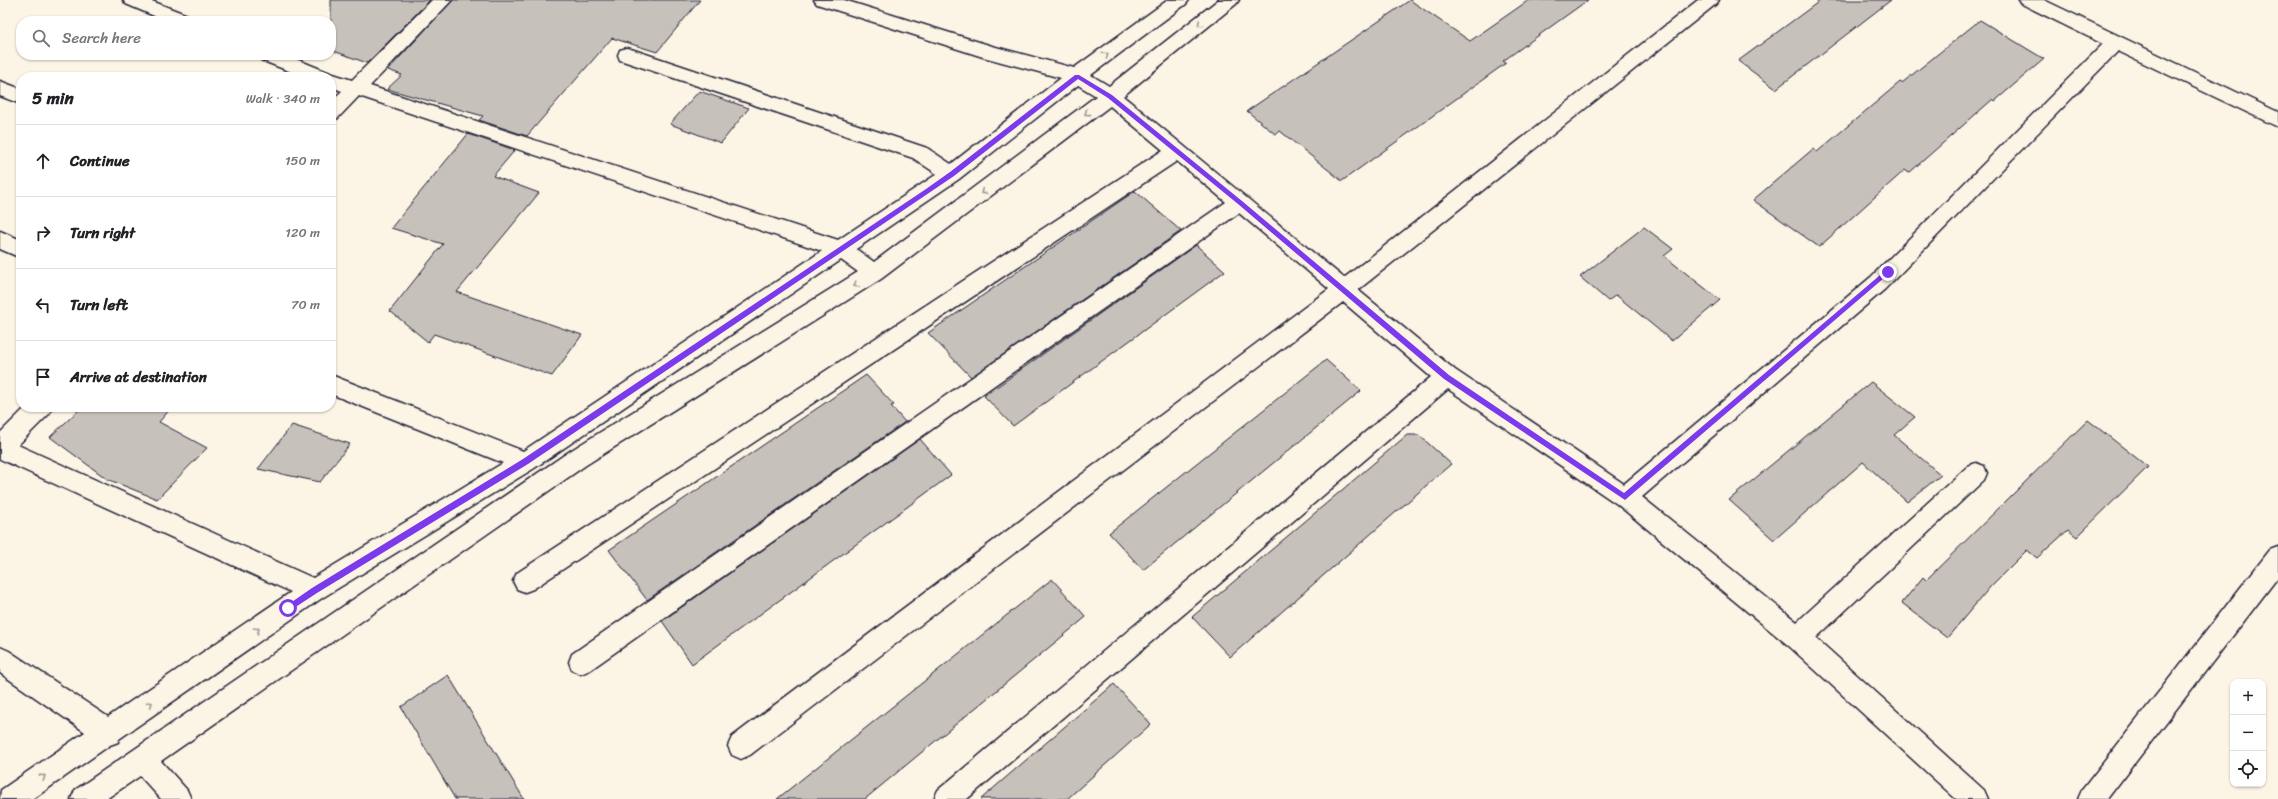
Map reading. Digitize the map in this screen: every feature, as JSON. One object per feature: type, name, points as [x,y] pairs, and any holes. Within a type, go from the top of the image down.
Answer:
[{"type":"street","points":[[132,0],[172,16]]},
{"type":"street","points":[[336,108],[443,0]]},
{"type":"street","points":[[823,0],[990,52],[1077,76],[1110,96],[1176,152],[1240,202],[1447,377],[1625,497],[1798,638],[1975,799]]},
{"type":"street","points":[[84,799],[578,458],[874,273],[1110,96],[1230,0]]},
{"type":"street","points":[[741,746],[1343,290],[1710,0]]},
{"type":"street","points":[[2028,0],[2278,120]]},
{"type":"street","points":[[10,799],[109,733],[314,590],[525,462],[952,174],[1077,76],[1167,2]]},
{"type":"street","points":[[1625,497],[1878,282],[2116,42]]},
{"type":"street","points":[[626,55],[920,153],[952,174]]},
{"type":"street","points":[[280,60],[310,72]]},
{"type":"street","points":[[336,82],[841,249],[874,273]]},
{"type":"street","points":[[0,88],[16,95]]},
{"type":"street","points":[[525,581],[1176,152]]},
{"type":"street","points":[[581,662],[1240,202]]},
{"type":"street","points":[[0,239],[16,247]]},
{"type":"street","points":[[947,799],[1447,377]]},
{"type":"street","points":[[336,386],[525,462]]},
{"type":"street","points":[[36,412],[0,448],[314,590]]},
{"type":"street","points":[[1798,638],[1976,473]]},
{"type":"street","points":[[2091,799],[2278,558]]},
{"type":"street","points":[[0,660],[109,733]]},
{"type":"street","points":[[142,759],[178,799]]},
{"type":"building","points":[[331,0],[430,0],[367,63],[336,52],[336,16],[331,16]]},
{"type":"building","points":[[453,0],[700,0],[657,52],[612,38],[527,136],[479,120],[483,116],[387,89],[402,75],[388,70]]},
{"type":"building","points":[[1410,0],[1470,41],[1529,0],[1588,0],[1503,61],[1506,63],[1342,181],[1280,131],[1275,134],[1247,111]]},
{"type":"building","points":[[1821,0],[1891,0],[1776,89],[1738,61]]},
{"type":"building","points":[[1980,20],[2044,59],[1995,101],[1993,99],[1909,173],[1905,170],[1819,247],[1753,200],[1813,149],[1817,152],[1900,82],[1902,83]]},
{"type":"building","points":[[699,91],[749,108],[721,143],[670,124]]},
{"type":"building","points":[[468,134],[515,150],[493,176],[539,193],[457,292],[582,335],[552,376],[434,334],[428,342],[390,311],[443,244],[391,228]]},
{"type":"building","points":[[1135,191],[1181,231],[971,377],[928,333]]},
{"type":"building","points":[[1644,227],[1673,249],[1664,256],[1720,300],[1672,341],[1616,295],[1608,301],[1580,277]]},
{"type":"building","points":[[1196,245],[1225,271],[1013,426],[984,396]]},
{"type":"building","points":[[1326,360],[1361,391],[1143,570],[1109,533]]},
{"type":"building","points":[[866,375],[894,405],[891,406],[905,422],[647,600],[609,550]]},
{"type":"building","points":[[1871,382],[1915,417],[1894,435],[1941,475],[1907,502],[1863,462],[1774,540],[1729,500]]},
{"type":"building","points":[[77,412],[168,412],[159,422],[207,448],[157,499],[107,479],[50,437]]},
{"type":"building","points":[[2088,420],[2148,467],[2077,537],[2068,530],[2037,558],[2027,550],[1991,586],[1947,638],[1902,603],[1923,577],[1926,580]]},
{"type":"building","points":[[292,425],[350,444],[320,482],[258,469]]},
{"type":"building","points":[[1407,435],[1419,435],[1451,464],[1230,657],[1192,617]]},
{"type":"building","points":[[920,439],[951,475],[692,664],[662,621]]},
{"type":"building","points":[[1052,579],[1086,617],[865,799],[777,799]]},
{"type":"building","points":[[448,675],[524,799],[455,799],[401,707]]},
{"type":"building","points":[[1114,684],[1151,724],[1067,799],[981,799]]},
{"type":"route","points":[[288,608],[314,590],[525,462],[928,191],[952,174],[1077,76],[1110,96],[1176,152],[1240,202],[1447,377],[1625,497],[1888,272]]}]
